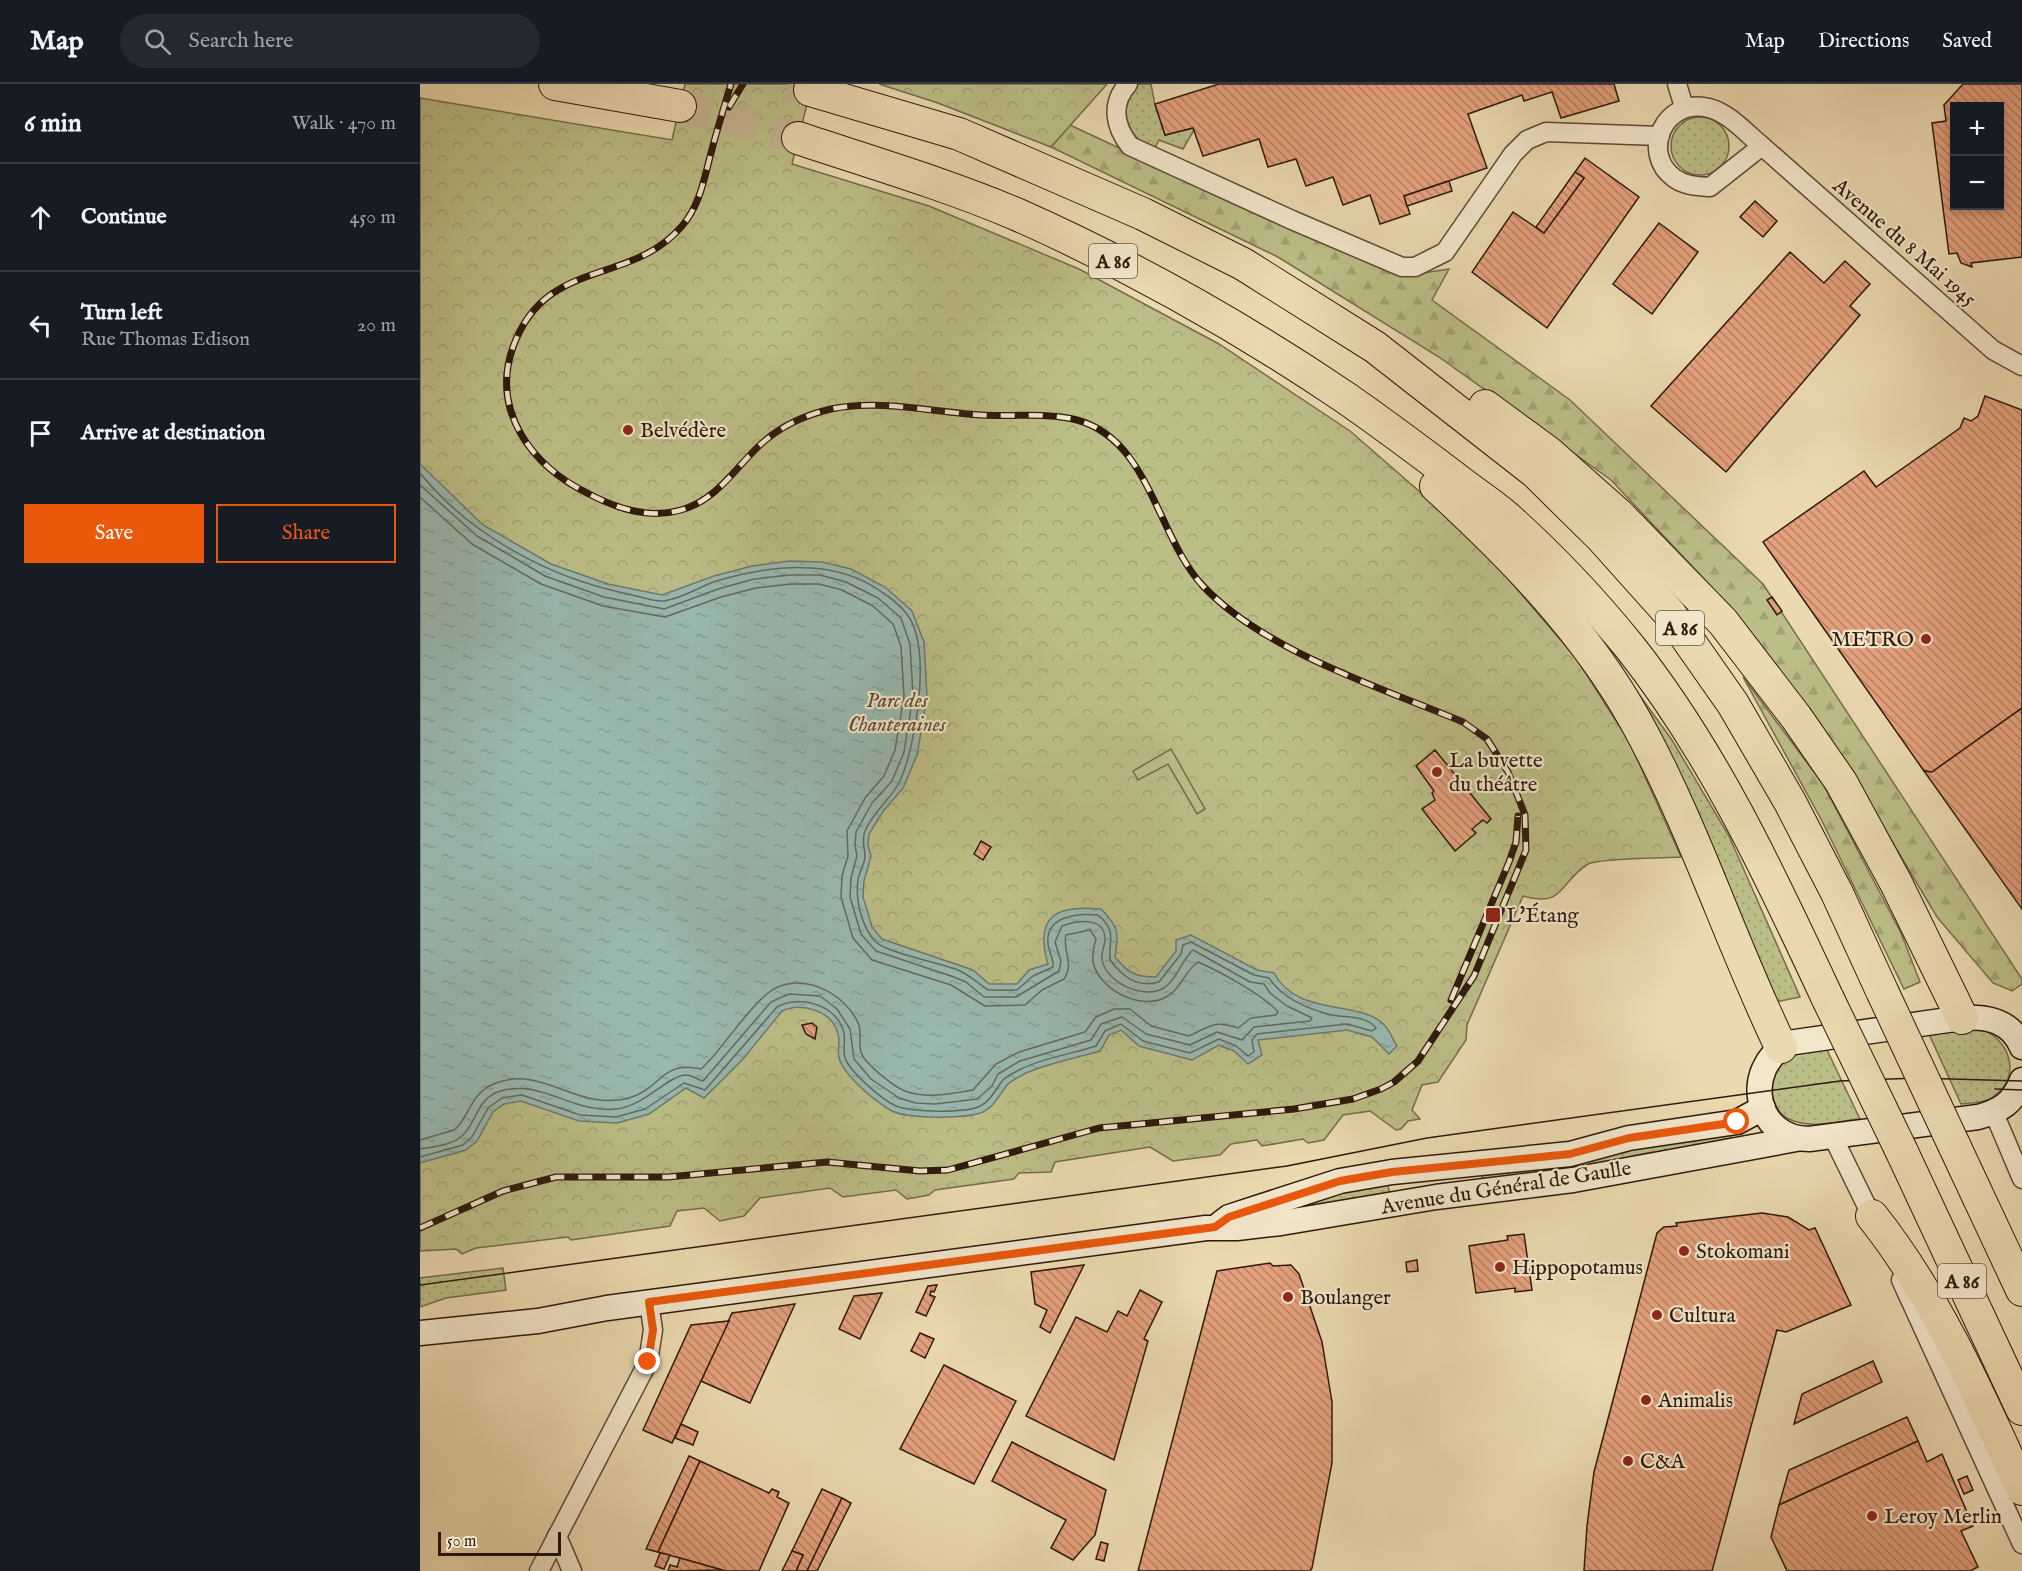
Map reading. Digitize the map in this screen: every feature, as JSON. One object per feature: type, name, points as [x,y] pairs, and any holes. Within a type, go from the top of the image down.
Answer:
[{"type":"highway","points":[[555,84],[680,106]]},
{"type":"highway","name":"A 86","points":[[810,90],[959,134],[1143,214],[1243,264],[1375,347],[1535,472],[1601,537],[1670,614],[1733,704],[1790,802],[1837,893],[2022,1290]]},
{"type":"highway","name":"A 86","points":[[798,138],[927,181],[1015,214],[1133,270],[1287,359],[1403,437],[1512,522],[1586,597],[1629,646],[1683,722],[1726,793],[1763,861],[2022,1409]]},
{"type":"highway","points":[[1375,347],[1408,353],[1549,453],[1620,515],[1723,622],[1796,717],[1841,782],[1896,883],[1962,1018]]},
{"type":"highway","points":[[1403,437],[1413,466],[1501,546],[1562,616],[1634,717],[1662,772],[1781,1047]]},
{"type":"highway","points":[[1872,1216],[1895,1245],[1962,1357],[2022,1490]]},
{"type":"main road","points":[[1796,1138],[1776,1128],[1763,1108],[1759,1080],[1768,1058],[1788,1043],[1980,1017],[1998,1020],[2013,1033],[2022,1046]]},
{"type":"main road","points":[[1994,1113],[2015,1096],[2022,1080]]},
{"type":"main road","name":"Avenue du Général de Gaulle","points":[[1215,1227],[1229,1217],[1321,1185],[1392,1172],[1570,1154],[1629,1138],[1737,1122],[1763,1108]]},
{"type":"main road","name":"Avenue du Général de Gaulle","points":[[420,1333],[538,1321],[649,1302],[1215,1227],[1238,1228],[1436,1197],[1573,1180],[1796,1138],[1833,1137],[2022,1110]]},
{"type":"main road","points":[[1431,1168],[1436,1197]]},
{"type":"main road","name":"Avenue du Général de Gaulle","points":[[420,1324],[440,1317],[514,1308],[607,1308]]},
{"type":"street","points":[[1128,84],[1119,96],[1116,122],[1130,146],[1402,267],[1415,267],[1445,252],[1513,154],[1527,140],[1546,132],[1660,136]]},
{"type":"street","points":[[1677,84],[1684,107],[1667,119],[1660,136],[1659,156],[1673,177],[1690,185],[1710,187],[1762,146]]},
{"type":"street","name":"Avenue du 8 Mai 1945","points":[[1684,107],[1710,108],[1732,121],[1993,350],[2022,366]]},
{"type":"street","points":[[1994,1113],[2022,1179]]},
{"type":"street","points":[[1833,1137],[1872,1216],[2022,1544]]},
{"type":"street","points":[[539,1571],[648,1362],[653,1330],[649,1302]]},
{"type":"street","points":[[557,1536],[572,1571]]},
{"type":"green space","name":"Parc des Chanteraines","points":[[685,84],[812,84],[792,164],[929,206],[1079,269],[1219,344],[1350,431],[1474,539],[1576,658],[1630,743],[1681,857],[1594,862],[1578,871],[1554,896],[1537,899],[1523,896],[1467,1025],[1466,1040],[1438,1082],[1422,1085],[1412,1110],[1420,1119],[1408,1121],[1401,1129],[1396,1130],[1370,1111],[1343,1115],[1324,1140],[1308,1143],[1303,1139],[1262,1146],[1257,1140],[1231,1144],[1220,1155],[1173,1161],[1150,1147],[1055,1162],[1051,1172],[1019,1173],[1014,1179],[935,1190],[929,1195],[907,1199],[896,1190],[843,1197],[830,1188],[760,1198],[744,1216],[720,1221],[704,1208],[677,1211],[670,1226],[571,1240],[568,1237],[476,1248],[462,1254],[456,1249],[420,1251],[420,98],[672,140]]},
{"type":"green space","points":[[879,84],[1107,84],[1051,147],[938,103]]},
{"type":"green space","points":[[1139,84],[1151,84],[1165,135],[1193,128],[1183,149],[1159,140],[1154,150],[1137,138],[1131,130],[1127,121],[1127,103],[1131,93]]},
{"type":"green space","points":[[1694,117],[1706,117],[1721,125],[1729,140],[1729,152],[1721,167],[1706,175],[1694,175],[1679,167],[1671,152],[1671,140],[1679,125]]},
{"type":"green space","points":[[1070,125],[1312,238],[1404,276],[1449,269],[1432,300],[1570,400],[1763,584],[2022,979],[2022,984],[2012,991],[1993,983],[1937,917],[1852,774],[1737,614],[1611,480],[1439,357],[1278,257],[1051,147]]},
{"type":"green space","points":[[1596,635],[1672,740],[1729,836],[1800,997],[1775,1002]]},
{"type":"green space","points":[[1743,677],[1823,784],[1901,933],[1920,982],[1904,989],[1822,821]]},
{"type":"green space","points":[[1171,749],[1205,809],[1197,814],[1168,764],[1138,780],[1133,771]]},
{"type":"green space","points":[[1980,1028],[1999,1041],[2005,1050],[2009,1060],[2008,1079],[2002,1089],[1990,1099],[1961,1104],[1929,1034]]},
{"type":"green space","points":[[1827,1050],[1860,1119],[1825,1124],[1799,1123],[1791,1120],[1777,1108],[1772,1091],[1772,1082],[1779,1065],[1795,1054]]},
{"type":"green space","points":[[1730,1133],[1732,1142],[1647,1153],[1558,1173],[1483,1183],[1482,1173]]},
{"type":"green space","points":[[1387,1179],[1390,1196],[1254,1215]]},
{"type":"green space","points":[[503,1268],[506,1290],[446,1298],[420,1307],[420,1278]]},
{"type":"water","points":[[420,464],[483,525],[551,564],[608,584],[662,595],[714,576],[752,566],[789,561],[822,562],[851,569],[885,587],[912,611],[924,642],[927,697],[917,755],[903,788],[884,810],[869,834],[868,845],[871,856],[864,881],[863,897],[872,927],[882,939],[973,970],[989,984],[1017,984],[1029,970],[1048,964],[1044,935],[1052,917],[1072,909],[1101,909],[1116,931],[1115,957],[1132,973],[1156,977],[1176,951],[1176,940],[1191,935],[1257,970],[1274,973],[1284,987],[1298,996],[1375,1018],[1387,1028],[1397,1046],[1389,1054],[1372,1037],[1347,1030],[1258,1040],[1262,1055],[1248,1064],[1234,1051],[1219,1045],[1192,1060],[1139,1046],[1121,1030],[1109,1035],[1100,1051],[1044,1066],[1013,1080],[994,1104],[983,1112],[964,1116],[924,1117],[892,1111],[864,1091],[851,1078],[840,1061],[838,1034],[835,1026],[823,1014],[798,1007],[782,1011],[743,1059],[704,1098],[686,1088],[649,1114],[617,1123],[579,1121],[521,1101],[504,1104],[493,1112],[477,1141],[466,1150],[420,1163]]},
{"type":"building","points":[[1219,84],[1614,84],[1619,101],[1561,118],[1552,92],[1524,101],[1522,95],[1468,114],[1487,168],[1404,196],[1410,214],[1380,224],[1370,195],[1343,205],[1333,177],[1306,186],[1296,159],[1268,167],[1259,139],[1203,156],[1193,128],[1165,135],[1155,104]]},
{"type":"building","points":[[1963,84],[2022,84],[2022,257],[1971,263],[1972,267],[1961,263],[1957,253],[1949,254],[1932,123],[1946,121],[1944,105]]},
{"type":"building","points":[[1585,158],[1639,197],[1547,328],[1472,272],[1513,212],[1544,233],[1584,178],[1575,172]]},
{"type":"building","points":[[1575,172],[1584,178],[1544,233],[1536,227]]},
{"type":"building","points":[[1449,181],[1452,191],[1407,206],[1404,196]]},
{"type":"building","points":[[1755,201],[1777,221],[1763,237],[1740,217]]},
{"type":"building","points":[[1659,223],[1698,252],[1652,314],[1613,284]]},
{"type":"building","points":[[1790,252],[1824,283],[1845,261],[1870,284],[1850,306],[1860,315],[1726,472],[1651,406]]},
{"type":"building","name":"METRO","points":[[1985,396],[2022,410],[2022,708],[1932,772],[1924,771],[1763,542],[1864,471],[1876,487],[1960,428],[1964,418],[1971,421],[1978,416]]},
{"type":"building","points":[[1772,597],[1782,611],[1777,615],[1767,600]]},
{"type":"building","points":[[2022,708],[2022,909],[1924,771],[1932,772]]},
{"type":"building","points":[[1435,750],[1491,819],[1487,823],[1483,820],[1472,829],[1476,833],[1455,851],[1422,809],[1435,800],[1432,793],[1434,791],[1416,766]]},
{"type":"building","points":[[981,841],[991,847],[983,860],[974,854]]},
{"type":"building","points":[[812,1023],[817,1027],[815,1039],[806,1034],[802,1025]]},
{"type":"building","points":[[1762,1213],[1788,1217],[1809,1230],[1815,1228],[1851,1305],[1786,1332],[1777,1330],[1712,1571],[1584,1571],[1594,1472],[1657,1233],[1664,1227],[1677,1226],[1676,1223]]},
{"type":"building","name":"Hippopotamus","points":[[1524,1234],[1532,1290],[1515,1292],[1515,1288],[1476,1293],[1469,1246],[1508,1240],[1507,1236]]},
{"type":"building","points":[[1417,1260],[1418,1271],[1407,1272],[1406,1262]]},
{"type":"building","points":[[1270,1263],[1273,1266],[1291,1265],[1299,1274],[1322,1342],[1332,1402],[1332,1463],[1312,1568],[1310,1571],[1138,1571],[1217,1271]]},
{"type":"building","points":[[1084,1265],[1050,1333],[1040,1327],[1047,1310],[1035,1304],[1031,1272]]},
{"type":"building","points":[[937,1285],[934,1292],[931,1291],[930,1295],[935,1297],[926,1316],[916,1312],[928,1286]]},
{"type":"building","points":[[1140,1290],[1162,1302],[1144,1339],[1148,1341],[1114,1460],[1026,1416],[1076,1317],[1107,1332],[1118,1311],[1127,1316]]},
{"type":"building","points":[[882,1293],[860,1339],[839,1329],[854,1296]]},
{"type":"building","points":[[795,1304],[750,1403],[701,1381],[732,1313]]},
{"type":"building","points":[[729,1321],[672,1443],[643,1430],[691,1325]]},
{"type":"building","points":[[920,1333],[934,1339],[925,1358],[911,1351]]},
{"type":"building","points":[[1873,1361],[1882,1382],[1794,1424],[1802,1394]]},
{"type":"building","points":[[944,1365],[1016,1401],[974,1484],[900,1449]]},
{"type":"building","points":[[1907,1417],[1918,1441],[1779,1505],[1789,1470]]},
{"type":"building","points":[[681,1424],[698,1432],[693,1445],[675,1438]]},
{"type":"building","name":"Leroy Merlin","points":[[1918,1441],[1927,1462],[1942,1454],[1973,1526],[1961,1531],[1978,1567],[1970,1571],[1787,1571],[1771,1537],[1779,1505]]},
{"type":"building","points":[[1012,1442],[1106,1490],[1095,1535],[1073,1560],[1051,1548],[1066,1520],[992,1481]]},
{"type":"building","points":[[689,1456],[700,1461],[658,1552],[646,1549]]},
{"type":"building","points":[[700,1461],[769,1493],[772,1489],[779,1492],[777,1497],[789,1503],[759,1571],[726,1571],[658,1552]]},
{"type":"building","points":[[1967,1476],[1973,1490],[1964,1494],[1958,1480]]},
{"type":"building","points":[[822,1489],[842,1498],[807,1571],[796,1571],[803,1555],[792,1551]]},
{"type":"building","points":[[842,1498],[851,1503],[817,1571],[807,1571]]},
{"type":"building","points":[[1101,1542],[1108,1544],[1104,1561],[1096,1559]]},
{"type":"building","points":[[792,1551],[803,1555],[796,1571],[782,1571]]},
{"type":"building","points":[[660,1553],[670,1555],[664,1569],[655,1566]]},
{"type":"building","points":[[680,1558],[722,1570],[668,1571],[670,1565],[677,1567]]},
{"type":"tunnel","points":[[789,84],[810,90]]},
{"type":"tunnel","points":[[680,106],[798,138]]},
{"type":"tram line","points":[[420,1285],[1287,1166],[1427,1138],[1840,1081],[1916,1078],[2022,1081]]},
{"type":"tram line","points":[[1995,1089],[2022,1090]]},
{"type":"railway","points":[[420,1228],[503,1191],[556,1177],[668,1177],[827,1162],[920,1171],[948,1170],[1099,1128],[1294,1109],[1353,1099],[1394,1082],[1418,1061],[1474,976],[1526,850],[1525,815],[1508,772],[1487,739],[1463,722],[1361,681],[1291,649],[1228,609],[1203,586],[1187,565],[1150,491],[1137,468],[1121,447],[1101,431],[1077,420],[1042,415],[981,415],[868,405],[831,409],[802,418],[784,427],[760,445],[725,482],[705,499],[669,513],[645,513],[611,504],[569,483],[550,469],[521,435],[512,415],[507,394],[507,371],[513,347],[528,318],[546,298],[567,285],[638,258],[661,245],[682,226],[701,191],[731,84]]},
{"type":"railway","points":[[729,107],[743,84]]},
{"type":"railway","points":[[1451,1000],[1509,862],[1516,842],[1518,816]]},
{"type":"place","name":"Belvédère","points":[[628,430]]},
{"type":"place","name":"METRO","points":[[1926,639]]},
{"type":"place","name":"La buvette du théâtre","points":[[1437,772]]},
{"type":"place","name":"L'Étang","points":[[1493,915]]},
{"type":"place","name":"Stokomani","points":[[1684,1251]]},
{"type":"place","name":"Hippopotamus","points":[[1500,1267]]},
{"type":"place","name":"Boulanger","points":[[1288,1297]]},
{"type":"place","name":"Cultura","points":[[1657,1315]]},
{"type":"place","name":"Animalis","points":[[1646,1400]]},
{"type":"place","name":"C&A","points":[[1628,1461]]},
{"type":"place","name":"Leroy Merlin","points":[[1872,1516]]},
{"type":"route","points":[[648,1362],[653,1330],[649,1302],[1215,1227],[1229,1217],[1321,1185],[1340,1181],[1392,1172],[1570,1154],[1629,1138],[1737,1122]]}]
